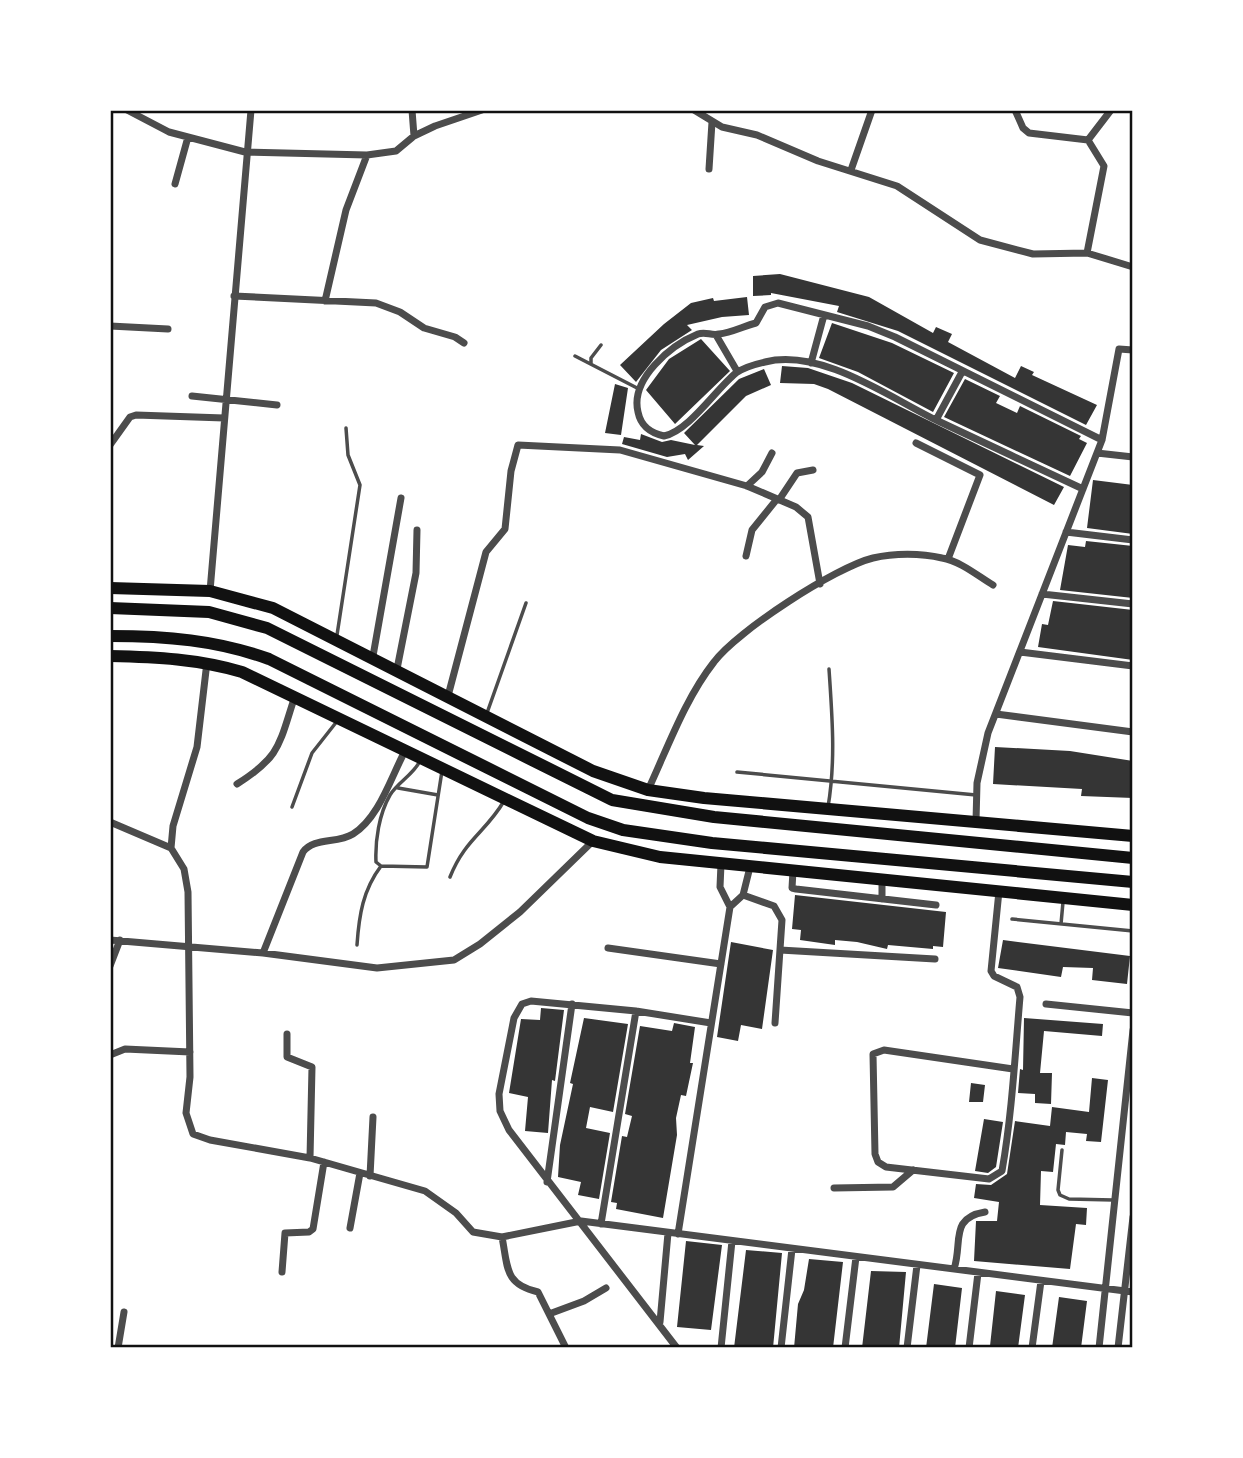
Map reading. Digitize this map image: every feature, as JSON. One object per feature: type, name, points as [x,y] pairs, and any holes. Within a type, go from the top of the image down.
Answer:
[{"type":"main road","points":[[110,588],[211,591],[274,608],[336,637],[593,771],[649,790],[704,798],[1133,836]]},
{"type":"main road","points":[[110,608],[179,609],[236,617],[267,628],[611,800],[714,817],[1133,858]]},
{"type":"main road","points":[[110,636],[178,637],[231,645],[269,659],[588,818],[623,830],[712,843],[1133,882]]},
{"type":"main road","points":[[110,644],[131,656]]},
{"type":"main road","points":[[110,656],[207,662],[242,672],[593,841],[660,857],[1133,905]]},
{"type":"main road","points":[[490,738],[493,718]]},
{"type":"main road","points":[[469,782],[478,762]]},
{"type":"main road","points":[[712,843],[714,817]]},
{"type":"main road","points":[[950,838],[952,819]]},
{"type":"main road","points":[[944,886],[946,864]]},
{"type":"street","points":[[127,110],[152,125],[246,152],[367,155],[396,151],[414,136],[464,113],[482,110]]},
{"type":"street","points":[[211,591],[251,110]]},
{"type":"street","points":[[412,110],[414,136]]},
{"type":"street","points":[[694,110],[818,161],[907,191],[952,224],[980,240],[1033,254],[1087,253],[1133,267]]},
{"type":"street","points":[[851,170],[872,110]]},
{"type":"street","points":[[1015,110],[1023,128],[1029,133],[1088,141],[1104,166],[1087,253]]},
{"type":"street","points":[[1088,141],[1111,110]]},
{"type":"street","points":[[709,117],[709,169]]},
{"type":"street","points":[[175,184],[188,137]]},
{"type":"street","points":[[325,301],[346,210],[367,155]]},
{"type":"street","points":[[234,296],[376,303],[424,328],[455,337],[464,343]]},
{"type":"street","points":[[1083,489],[936,420],[854,377],[811,363],[787,359],[737,371],[671,434],[655,434],[647,430],[638,411],[639,389],[644,379],[680,343],[701,333],[716,335],[756,323],[770,304],[824,315],[895,337],[1102,440]]},
{"type":"street","points":[[811,363],[824,315]]},
{"type":"street","points":[[110,326],[168,329]]},
{"type":"street","points":[[716,335],[737,371]]},
{"type":"street","points":[[976,821],[976,796],[983,753],[996,714],[1102,440],[1119,349],[1133,350]]},
{"type":"street","points":[[936,420],[962,372]]},
{"type":"street","points":[[192,396],[277,405]]},
{"type":"street","points":[[110,445],[130,417],[136,415],[224,418]]},
{"type":"street","points":[[916,443],[980,475],[948,559]]},
{"type":"street","points":[[448,696],[481,565],[486,552],[505,529],[511,471],[518,444],[621,450],[747,486],[803,511],[808,517],[820,584]]},
{"type":"street","points":[[747,486],[762,472],[772,453]]},
{"type":"street","points":[[1097,453],[1133,457]]},
{"type":"street","points":[[746,556],[752,530],[778,500],[797,472],[813,470]]},
{"type":"street","points":[[373,656],[401,498]]},
{"type":"street","points":[[397,669],[416,573],[417,530]]},
{"type":"street","points":[[1066,532],[1133,540]]},
{"type":"street","points":[[649,790],[682,716],[713,663],[731,641],[820,584],[879,557],[907,555],[948,559],[993,585]]},
{"type":"street","points":[[1042,594],[1133,604]]},
{"type":"street","points":[[1020,652],[1133,666]]},
{"type":"street","points":[[171,848],[173,826],[197,747],[207,662]]},
{"type":"street","points":[[237,784],[265,767],[281,742],[294,699]]},
{"type":"street","points":[[996,714],[1133,732]]},
{"type":"street","points":[[263,953],[303,852],[312,843],[352,835],[366,823],[405,751]]},
{"type":"street","points":[[110,822],[171,848],[184,869],[188,892],[190,1052],[186,1113],[192,1134],[210,1140],[310,1158],[425,1191],[456,1213],[473,1232],[502,1237],[581,1221],[1128,1292]]},
{"type":"street","points":[[110,940],[263,953],[377,968],[454,960],[480,944],[520,912],[593,841]]},
{"type":"street","points":[[678,1234],[730,907],[720,887],[721,864]]},
{"type":"street","points":[[730,907],[743,895],[750,867]]},
{"type":"street","points":[[793,871],[792,887],[796,889],[936,905]]},
{"type":"street","points":[[882,880],[882,899]]},
{"type":"street","points":[[999,891],[991,971],[994,976],[1019,991],[1013,1069],[1006,1151],[1002,1171],[997,1177],[989,1179],[886,1167],[875,1154],[873,1054],[884,1050],[1013,1069]]},
{"type":"street","points":[[743,895],[774,906],[780,913],[775,1023]]},
{"type":"street","points":[[110,966],[120,940]]},
{"type":"street","points":[[608,948],[721,964]]},
{"type":"street","points":[[780,950],[934,959]]},
{"type":"street","points":[[677,1348],[581,1221],[547,1182],[509,1129],[500,1111],[499,1094],[514,1018],[522,1004],[531,1000],[636,1011],[712,1023]]},
{"type":"street","points":[[547,1182],[572,1004]]},
{"type":"street","points":[[1046,1004],[1133,1013]]},
{"type":"street","points":[[601,1224],[636,1011]]},
{"type":"street","points":[[1099,1348],[1133,1030]]},
{"type":"street","points":[[287,1034],[287,1057],[312,1067],[310,1158]]},
{"type":"street","points":[[110,1055],[125,1049],[190,1052]]},
{"type":"street","points":[[370,1176],[373,1117]]},
{"type":"street","points":[[282,1272],[285,1233],[309,1232],[313,1228],[324,1162]]},
{"type":"street","points":[[834,1188],[893,1187],[913,1170]]},
{"type":"street","points":[[350,1228],[360,1173]]},
{"type":"street","points":[[954,1269],[961,1224],[970,1214],[985,1212]]},
{"type":"street","points":[[1118,1348],[1128,1292],[1133,1217]]},
{"type":"street","points":[[660,1323],[667,1233]]},
{"type":"street","points":[[502,1237],[509,1274],[516,1284],[538,1292],[566,1348]]},
{"type":"street","points":[[720,1348],[732,1241]]},
{"type":"street","points":[[781,1348],[792,1249]]},
{"type":"street","points":[[845,1348],[856,1257]]},
{"type":"street","points":[[907,1348],[917,1265]]},
{"type":"street","points":[[969,1348],[978,1272]]},
{"type":"street","points":[[1032,1348],[1041,1281]]},
{"type":"street","points":[[549,1314],[584,1301],[606,1288]]},
{"type":"street","points":[[118,1348],[124,1312]]},
{"type":"lane","points":[[591,364],[591,358],[601,345]]},
{"type":"lane","points":[[575,356],[639,389]]},
{"type":"lane","points":[[336,637],[360,485],[348,455],[346,428]]},
{"type":"lane","points":[[493,718],[526,603]]},
{"type":"lane","points":[[828,808],[832,782],[834,720],[829,669]]},
{"type":"lane","points":[[292,807],[312,754],[338,719]]},
{"type":"lane","points":[[421,758],[416,769],[391,795],[383,816],[376,847],[376,862],[381,866],[427,867],[442,769]]},
{"type":"lane","points":[[737,772],[976,796]]},
{"type":"lane","points":[[398,788],[438,795]]},
{"type":"lane","points":[[450,877],[466,844],[496,813],[505,799]]},
{"type":"lane","points":[[357,945],[363,898],[369,882],[381,866]]},
{"type":"lane","points":[[1061,924],[1064,897]]},
{"type":"lane","points":[[1012,919],[1133,931]]},
{"type":"lane","points":[[1062,1150],[1058,1190],[1060,1195],[1069,1199],[1115,1200]]},
{"type":"building","points":[[780,274],[869,297],[933,333],[936,327],[952,334],[948,342],[1015,378],[1021,366],[1034,372],[1032,375],[1097,405],[1086,425],[898,331],[837,312],[839,306],[771,293],[753,296],[753,276]]},
{"type":"building","points":[[747,297],[749,315],[722,317],[687,325],[692,330],[661,350],[636,382],[620,365],[691,303],[713,298],[714,301]]},
{"type":"building","points":[[832,323],[892,343],[954,373],[933,412],[858,372],[819,358]]},
{"type":"building","points":[[701,339],[730,371],[675,424],[646,390],[669,359]]},
{"type":"building","points":[[782,366],[808,368],[852,383],[1064,487],[1054,505],[828,389],[814,384],[780,383]]},
{"type":"building","points":[[764,369],[771,385],[746,396],[697,445],[704,446],[688,460],[685,454],[667,457],[622,444],[624,437],[640,440],[641,434],[662,442],[671,440],[695,445],[684,433],[739,379]]},
{"type":"building","points":[[965,379],[1000,396],[996,403],[1017,413],[1020,406],[1081,436],[1079,439],[1087,443],[1070,476],[944,417]]},
{"type":"building","points":[[615,384],[628,388],[621,435],[605,433]]},
{"type":"building","points":[[1093,480],[1133,485],[1133,534],[1087,528]]},
{"type":"building","points":[[1086,541],[1133,546],[1133,598],[1060,590],[1068,545],[1085,547]]},
{"type":"building","points":[[1053,601],[1133,610],[1133,660],[1038,647],[1042,624],[1048,625]]},
{"type":"building","points":[[995,747],[1070,751],[1133,761],[1133,798],[1081,796],[1082,789],[993,784]]},
{"type":"building","points":[[795,895],[946,912],[943,947],[933,946],[933,949],[888,945],[887,949],[857,942],[835,940],[835,945],[800,940],[801,930],[792,929]]},
{"type":"building","points":[[1003,940],[1130,956],[1127,984],[1092,980],[1093,968],[1063,967],[1061,977],[998,968]]},
{"type":"building","points":[[731,942],[773,950],[762,1029],[741,1025],[738,1041],[717,1037]]},
{"type":"building","points":[[541,1008],[564,1010],[555,1081],[552,1080],[548,1133],[525,1131],[528,1097],[509,1093],[521,1019],[540,1020]]},
{"type":"building","points":[[584,1018],[628,1024],[613,1112],[590,1107],[586,1128],[610,1133],[599,1199],[578,1195],[581,1182],[558,1177],[560,1145],[573,1084],[570,1083]]},
{"type":"building","points":[[1024,1018],[1103,1024],[1102,1036],[1044,1031],[1040,1073],[1052,1073],[1051,1104],[1035,1103],[1035,1094],[1018,1093],[1020,1069],[1023,1070]]},
{"type":"building","points":[[674,1023],[695,1027],[690,1063],[693,1063],[686,1096],[681,1095],[676,1118],[677,1135],[663,1218],[616,1209],[617,1203],[611,1202],[622,1136],[627,1137],[632,1116],[625,1114],[640,1026],[672,1031]]},
{"type":"building","points":[[1092,1078],[1108,1080],[1101,1142],[1086,1141],[1087,1134],[1066,1132],[1065,1145],[1056,1144],[1053,1172],[1041,1171],[1040,1205],[1087,1208],[1086,1225],[1076,1224],[1070,1269],[974,1261],[976,1221],[997,1221],[999,1202],[974,1198],[976,1184],[991,1185],[1007,1174],[1015,1121],[1050,1126],[1052,1107],[1089,1112]]},
{"type":"building","points":[[971,1083],[985,1085],[983,1102],[969,1102]]},
{"type":"building","points":[[984,1119],[1003,1122],[996,1167],[988,1173],[975,1171]]},
{"type":"building","points":[[686,1241],[722,1245],[711,1330],[677,1327]]},
{"type":"building","points":[[746,1250],[782,1253],[773,1348],[734,1348]]},
{"type":"building","points":[[809,1259],[843,1262],[833,1348],[794,1348],[798,1304],[804,1290]]},
{"type":"building","points":[[871,1271],[906,1272],[899,1348],[862,1348]]},
{"type":"building","points":[[934,1284],[962,1288],[955,1348],[926,1348]]},
{"type":"building","points":[[996,1291],[1025,1295],[1018,1348],[990,1346]]},
{"type":"building","points":[[1059,1297],[1087,1301],[1081,1348],[1052,1348]]}]
